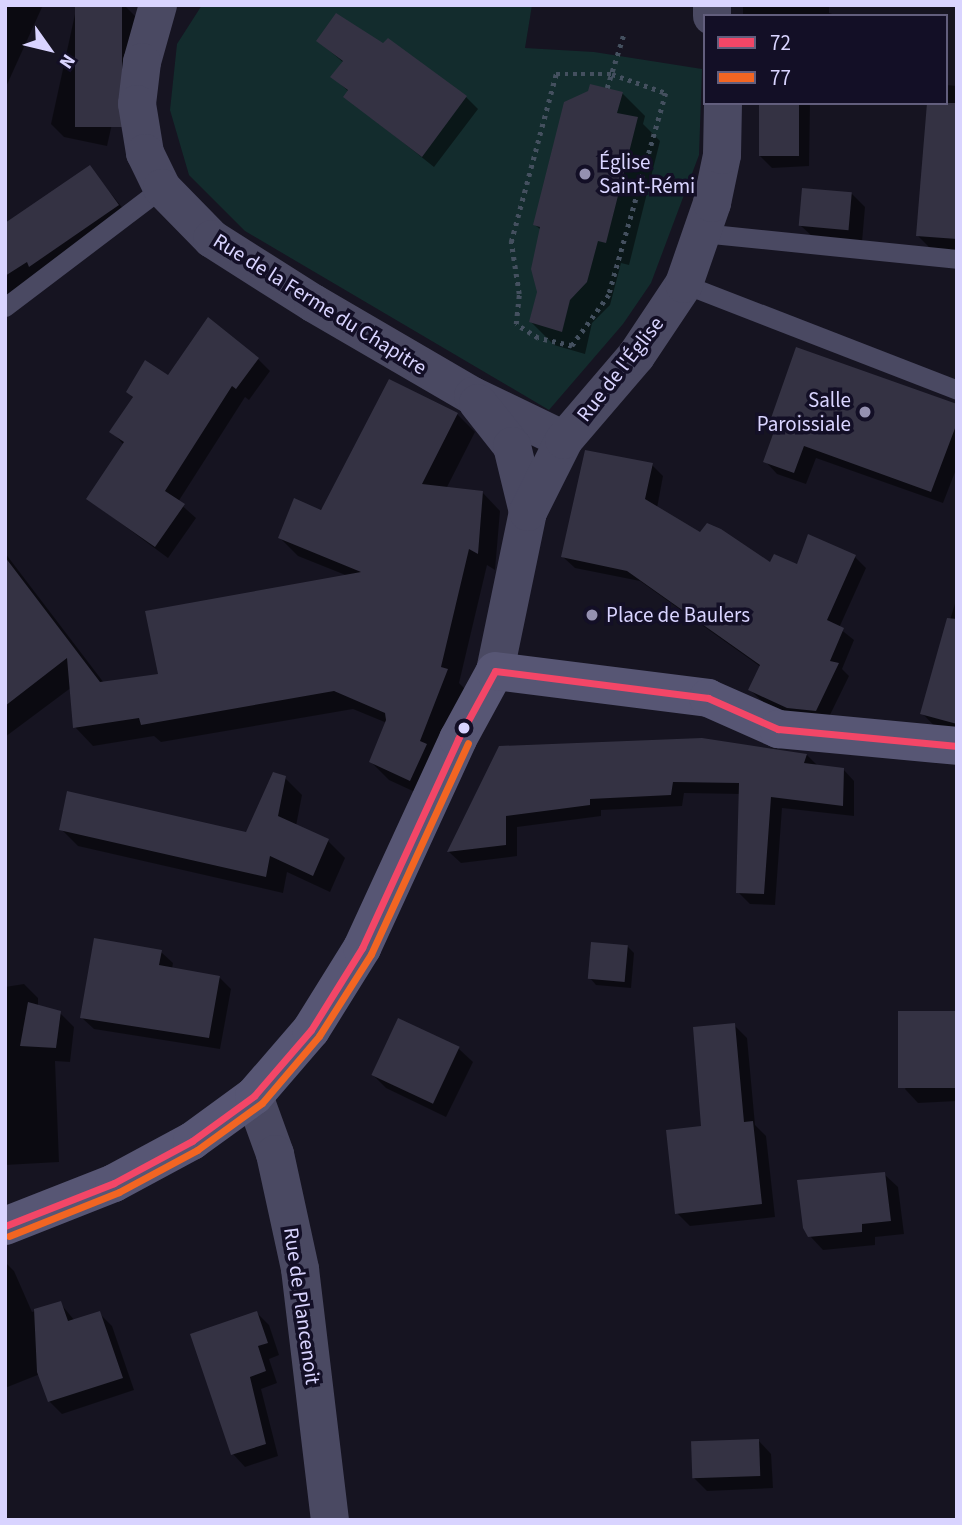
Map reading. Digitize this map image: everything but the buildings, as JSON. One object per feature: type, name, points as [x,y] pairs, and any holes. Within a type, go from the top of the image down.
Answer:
[{"type":"street","name":"Rue de la Ferme du Chapitre","points":[[158,5],[142,62],[137,104],[145,153],[162,188],[212,239],[473,396],[564,440]]},
{"type":"street","name":"Rue de l'Église","points":[[495,671],[528,512],[564,440],[636,356],[684,284],[702,233],[722,155],[723,105]]},
{"type":"street","name":"Rue de la Ferme du Chapitre","points":[[473,396],[512,446],[528,512]]},
{"type":"street","points":[[5,1226],[114,1183],[192,1141],[254,1096],[311,1030],[362,948],[458,739],[495,671],[708,698],[778,729],[899,743],[957,746]]},
{"type":"street","name":"Rue de Plancenoit","points":[[254,1096],[275,1154],[300,1269],[330,1520]]},
{"type":"lane","points":[[5,307],[162,188]]},
{"type":"lane","points":[[702,233],[957,259]]},
{"type":"lane","points":[[684,284],[957,390]]},
{"type":"path","points":[[607,88],[624,33]]},
{"type":"path","points":[[556,74],[612,74],[666,93],[609,295],[572,346],[538,338],[516,324],[519,294],[511,242],[556,74]]},
{"type":"green space","points":[[202,5],[532,5],[525,48],[594,52],[702,69],[699,155],[651,283],[623,324],[549,410],[245,231],[189,175],[170,110],[177,44]]},
{"type":"transit line","name":"72","points":[[495,671],[708,698],[778,729],[957,746]]},
{"type":"transit line","name":"72","points":[[5,1226],[114,1183],[192,1141],[254,1096],[311,1030],[362,948],[458,739],[495,671]]},
{"type":"transit line","name":"77","points":[[9,1236],[119,1192],[197,1150],[262,1103],[319,1036],[371,954],[468,743]]},
{"type":"place","name":"Église Saint-Rémi","points":[[585,174]]},
{"type":"place","name":"Salle Paroissiale","points":[[865,412]]},
{"type":"place","name":"Place de Baulers","points":[[592,615]]}]
